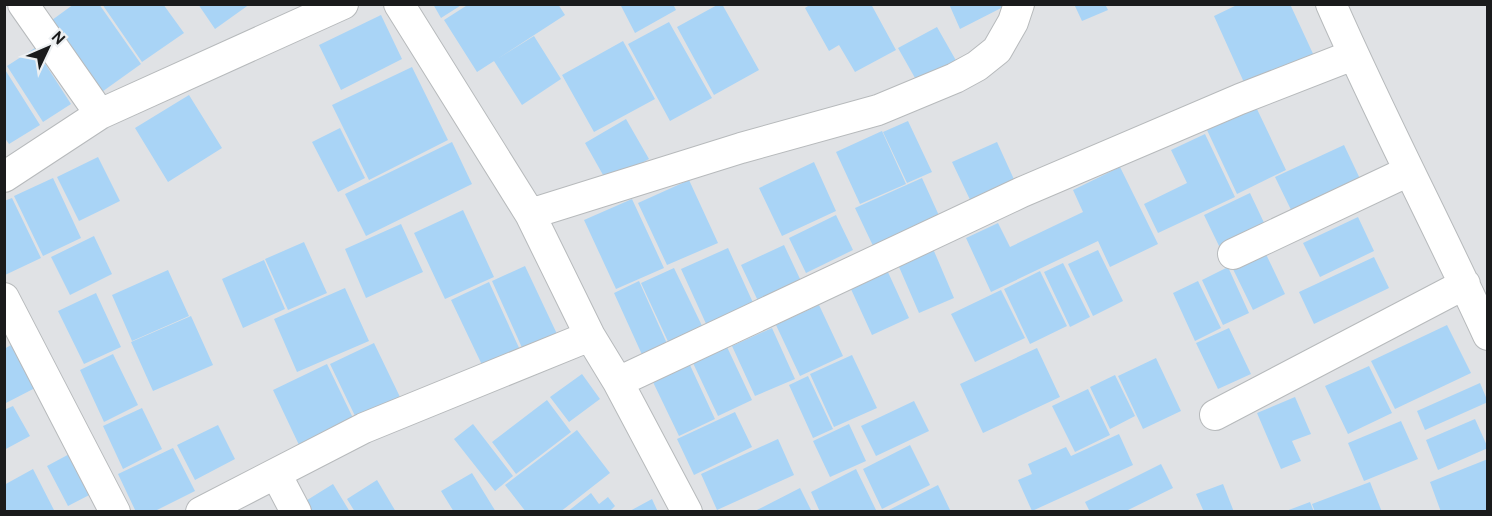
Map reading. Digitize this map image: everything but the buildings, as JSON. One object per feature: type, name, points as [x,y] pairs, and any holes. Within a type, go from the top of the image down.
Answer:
[{"type":"street","points":[[23,4],[100,114]]},
{"type":"street","points":[[4,177],[100,114],[343,4]]},
{"type":"street","points":[[399,4],[530,214],[590,336],[618,382],[687,512]]},
{"type":"street","points":[[530,214],[741,148],[878,110],[955,78],[978,66],[997,50],[1013,22],[1019,4]]},
{"type":"street","points":[[1331,4],[1353,55],[1488,334]]},
{"type":"street","points":[[618,382],[1022,192],[1240,99],[1353,55]]},
{"type":"street","points":[[1233,254],[1409,171]]},
{"type":"street","points":[[1215,415],[1465,284]]},
{"type":"street","points":[[4,298],[116,512]]},
{"type":"street","points":[[201,512],[364,428],[590,336]]},
{"type":"street","points":[[276,474],[296,512]]}]
